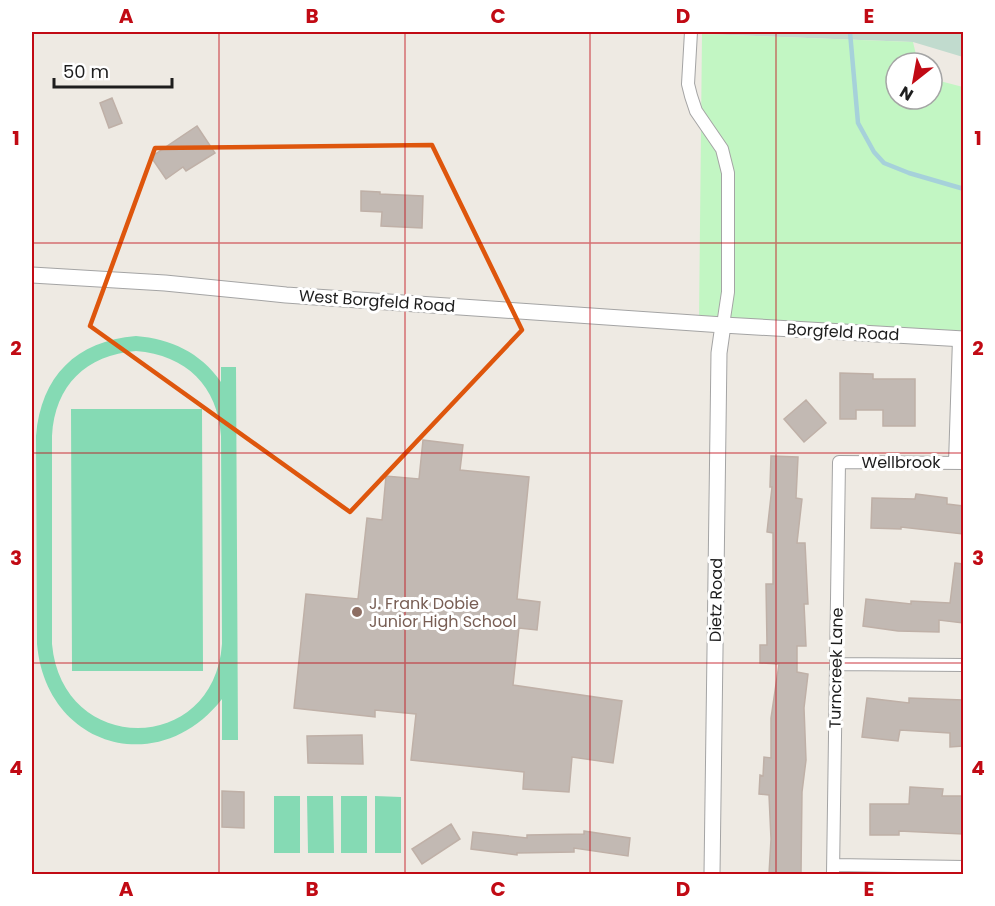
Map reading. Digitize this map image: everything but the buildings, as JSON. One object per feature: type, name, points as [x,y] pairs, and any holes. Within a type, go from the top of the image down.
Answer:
[{"type":"street","points":[[691,32],[688,84],[691,96],[696,111],[722,149],[728,173],[728,292],[723,326]]},
{"type":"street","name":"West Borgfeld Road","points":[[32,275],[165,283],[286,295],[723,326]]},
{"type":"street","name":"Borgfeld Road","points":[[723,326],[961,339]]},
{"type":"street","name":"Dietz Road","points":[[712,874],[719,353],[723,326]]},
{"type":"street","points":[[959,463],[961,339]]},
{"type":"street","name":"Wellbrook","points":[[839,462],[959,463]]},
{"type":"street","name":"Turncreek Lane","points":[[833,870],[839,462]]},
{"type":"street","points":[[836,664],[963,665]]},
{"type":"street","points":[[833,870],[963,867]]},
{"type":"highlighted area","points":[[432,145],[522,330],[350,512],[90,326],[155,148]]},
{"type":"green space","points":[[702,32],[963,32],[963,57],[913,42],[702,34]]},
{"type":"green space","points":[[702,34],[913,42],[915,51],[884,51],[884,111],[944,111],[944,82],[963,87],[963,339],[699,321]]},
{"type":"green space","points":[[136,336],[173,344],[194,355],[221,382],[221,367],[236,367],[238,740],[222,740],[222,699],[196,724],[168,739],[138,744],[109,740],[83,728],[61,707],[45,679],[37,644],[36,436],[39,415],[45,396],[65,365],[96,345]],"holes":[[[136,351],[154,354],[184,366],[196,376],[206,388],[219,418],[222,644],[213,681],[193,707],[167,723],[138,728],[108,723],[82,707],[62,681],[52,644],[52,436],[59,402],[76,376],[88,366],[118,354]]]},
{"type":"green space","points":[[71,409],[202,409],[203,671],[72,671]]},
{"type":"green space","points":[[274,796],[300,796],[300,853],[274,853]]},
{"type":"green space","points":[[307,796],[333,796],[334,853],[308,853]]},
{"type":"green space","points":[[341,796],[367,796],[367,853],[341,853]]},
{"type":"green space","points":[[375,796],[401,797],[401,853],[375,853]]},
{"type":"waterway","points":[[850,32],[858,123],[874,152],[884,163],[964,189]]},
{"type":"place","name":"J. Frank Dobie Junior High School","points":[[357,612]]}]
